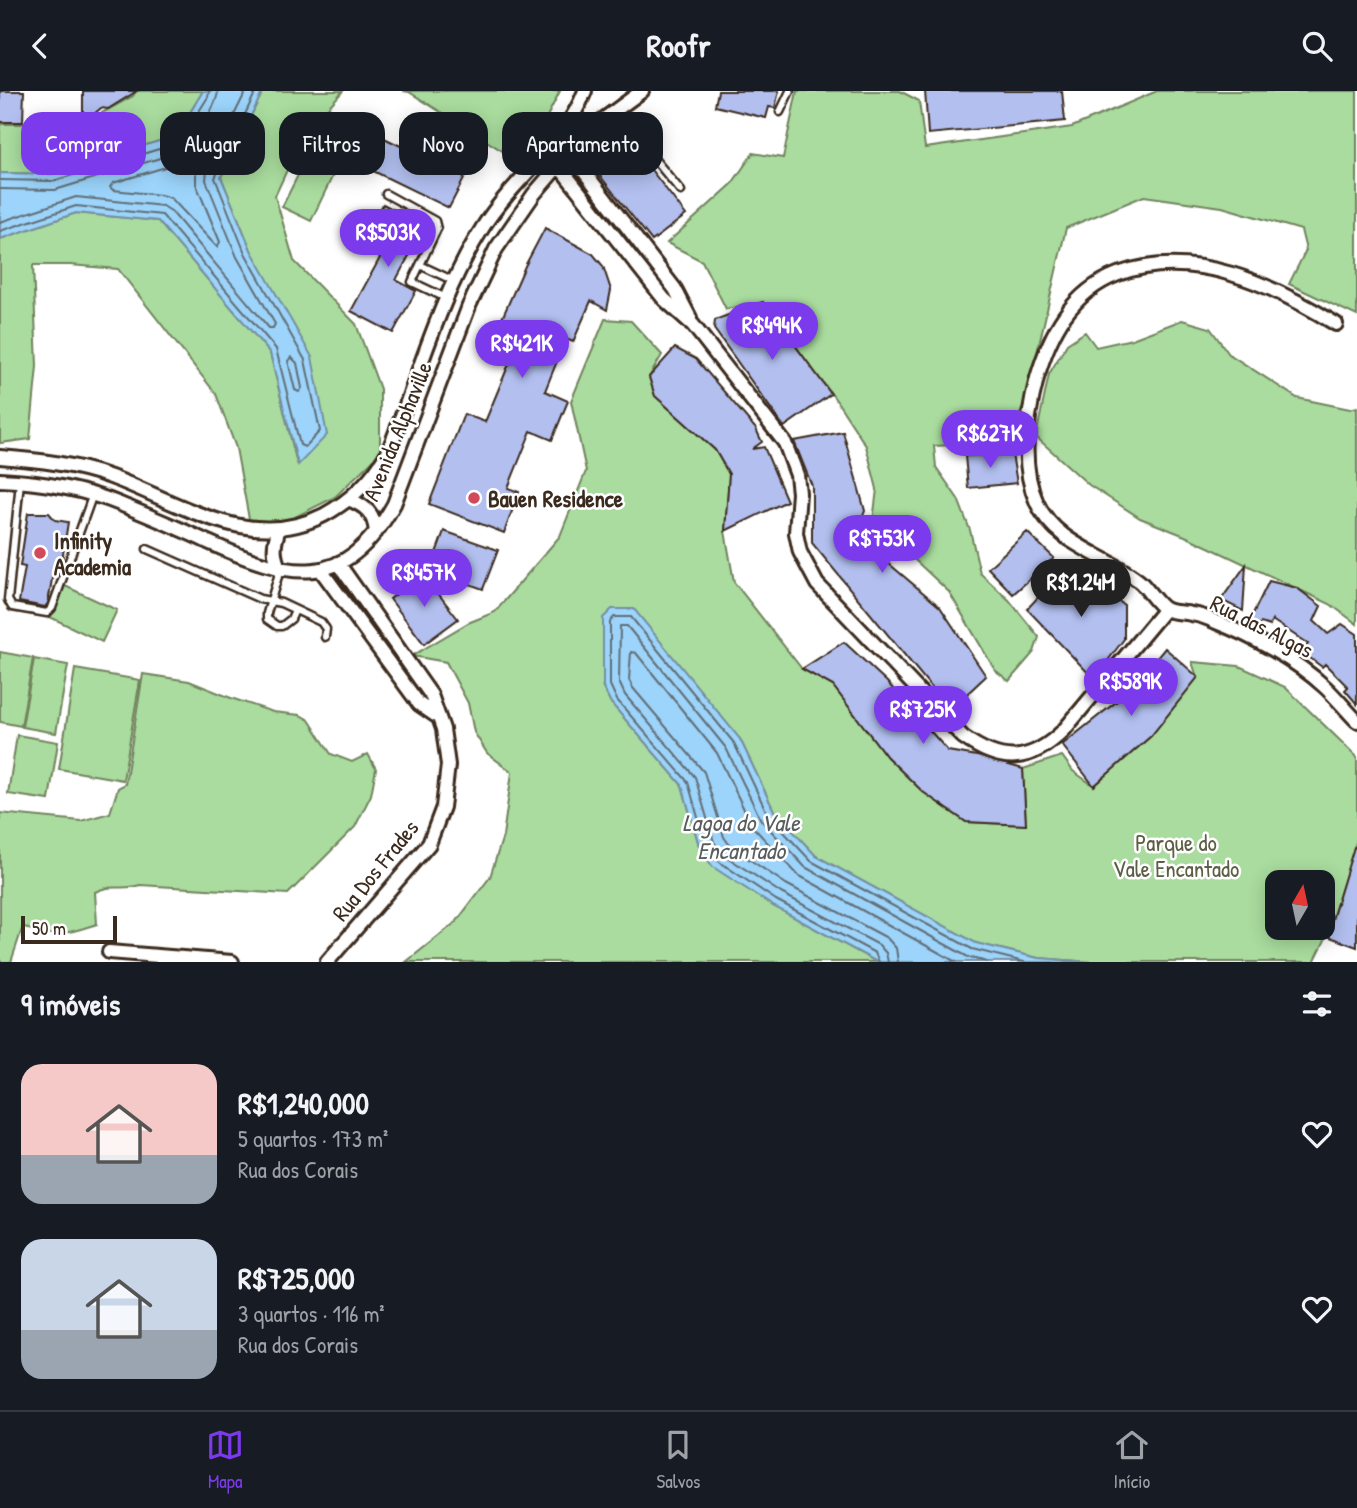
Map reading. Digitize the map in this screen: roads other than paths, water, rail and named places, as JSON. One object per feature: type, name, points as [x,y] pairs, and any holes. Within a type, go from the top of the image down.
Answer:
[{"type":"street","name":"Avenida Alphaville","points":[[0,457],[38,460],[108,476],[229,524],[279,529],[318,518],[348,499],[377,470],[388,452],[446,298],[485,224],[562,130],[585,91]]},
{"type":"street","name":"Avenida Alphaville","points":[[614,111],[642,91]]},
{"type":"street","name":"Avenida Alphaville","points":[[0,480],[43,482],[93,494],[248,560],[280,570],[320,569],[338,563],[354,554],[376,533],[394,504],[481,278],[512,225],[550,175]]},
{"type":"street","points":[[566,175],[664,299],[693,325],[785,443],[797,475],[799,493],[796,533],[800,552],[812,577],[949,723],[977,747],[1007,757],[1034,753],[1064,730],[1165,609],[1139,581],[1062,534],[1048,520],[1037,503],[1031,485],[1027,467],[1027,445],[1036,383],[1044,356],[1067,310],[1086,291],[1108,278],[1133,269],[1160,265],[1190,265],[1247,279],[1307,306],[1336,324]]},
{"type":"street","points":[[587,175],[675,289],[693,325]]},
{"type":"street","points":[[637,266],[650,256]]},
{"type":"street","points":[[348,499],[366,507],[375,522],[376,533]]},
{"type":"street","points":[[279,529],[274,547],[280,570]]},
{"type":"street","points":[[338,563],[408,662],[395,671]]},
{"type":"street","points":[[320,569],[419,704],[438,717]]},
{"type":"street","name":"Rua das Algas","points":[[1165,609],[1193,614],[1222,624],[1287,659],[1326,687],[1357,721]]},
{"type":"street","name":"Rua Dos Frades","points":[[327,962],[422,852],[437,826],[443,807],[448,765],[443,729],[431,695],[408,662]]},
{"type":"street","points":[[109,952],[232,962]]},
{"type":"lane","points":[[780,112],[790,91]]},
{"type":"lane","points":[[614,111],[681,191]]},
{"type":"lane","points":[[386,194],[435,221],[437,229],[412,282],[446,298]]},
{"type":"lane","points":[[420,265],[454,281]]},
{"type":"lane","points":[[20,480],[8,600],[12,607],[47,613],[52,608],[93,494]]},
{"type":"lane","points":[[147,549],[260,599],[295,610],[325,625],[326,637]]},
{"type":"lane","points":[[280,570],[267,619],[277,626],[287,624],[295,610]]},
{"type":"water","points":[[203,91],[263,91],[253,112],[190,112]]},
{"type":"water","points":[[160,141],[160,175],[222,175],[251,250],[312,357],[327,435],[298,465],[270,353],[158,221],[76,213],[0,239],[0,173],[146,175],[146,145]]},
{"type":"water","name":"Lagoa do Vale Encantado","points":[[612,609],[634,609],[740,739],[774,811],[816,856],[976,943],[1038,958],[1092,962],[877,962],[773,906],[713,867],[700,849],[682,785],[611,703],[603,687],[603,618]]},
{"type":"place","name":"Bauen Residence","points":[[474,498]]},
{"type":"place","name":"Infinity Academia","points":[[40,553]]},
{"type":"park label","name":"Parque do Vale Encantado","points":[[1176,855]]}]
